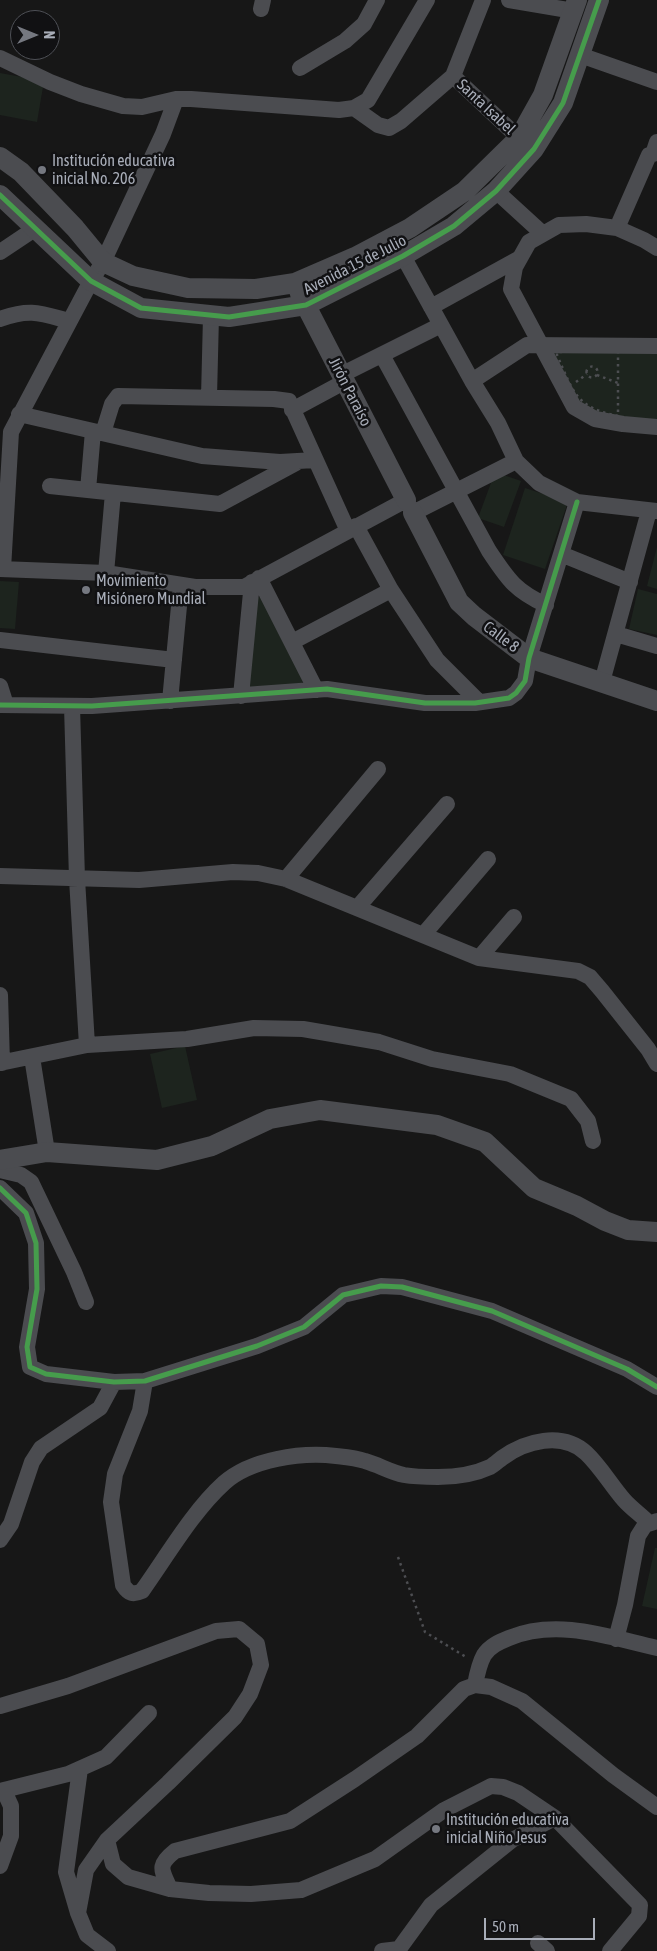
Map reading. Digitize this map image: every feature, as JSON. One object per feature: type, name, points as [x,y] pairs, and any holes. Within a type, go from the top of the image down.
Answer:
[{"type":"street","points":[[300,68],[345,41],[364,24],[377,0]]},
{"type":"street","points":[[0,58],[50,82],[81,94],[123,106],[142,107],[176,99],[318,109],[339,110],[354,108],[368,100],[427,0]]},
{"type":"street","points":[[354,108],[378,125],[389,128],[401,121],[453,76],[483,0]]},
{"type":"street","points":[[509,0],[575,5]]},
{"type":"street","name":"Avenida 15 de Julio","points":[[0,194],[91,281],[141,308],[229,317],[306,305],[403,256],[454,226],[496,191],[534,149],[563,103],[599,0]]},
{"type":"street","name":"Avenida 15 de Julio","points":[[0,157],[21,172],[76,228],[103,262],[133,276],[188,288],[256,289],[295,284],[355,257],[410,228],[465,191],[519,138],[543,95],[575,5]]},
{"type":"street","points":[[580,55],[657,82]]},
{"type":"street","name":"Santa Isabel","points":[[453,76],[519,138]]},
{"type":"street","points":[[176,99],[163,134],[103,262],[12,418],[4,486],[2,569],[106,573],[181,585],[244,586],[352,528],[409,506],[457,491],[516,461]]},
{"type":"street","points":[[617,228],[649,155],[656,150]]},
{"type":"street","points":[[496,191],[543,234]]},
{"type":"street","points":[[657,248],[617,228],[586,224],[559,225],[530,242],[515,267],[511,289],[574,407],[595,419],[657,427]]},
{"type":"street","points":[[0,252],[36,228]]},
{"type":"street","points":[[403,256],[472,381],[498,423],[516,461],[539,483],[577,502],[653,511],[630,582],[602,682]]},
{"type":"street","points":[[431,307],[520,258]]},
{"type":"street","name":"Jirón Paraíso","points":[[295,284],[409,506]]},
{"type":"street","points":[[0,319],[17,312],[37,312],[69,321]]},
{"type":"street","points":[[209,397],[211,316]]},
{"type":"street","points":[[292,410],[382,355],[441,325]]},
{"type":"street","points":[[472,381],[528,345],[657,346]]},
{"type":"street","points":[[382,355],[489,552],[509,581],[526,596],[546,605]]},
{"type":"street","points":[[88,490],[98,432],[118,396],[209,397],[289,401],[315,460],[352,528],[390,590],[437,660],[479,702]]},
{"type":"street","points":[[12,418],[98,432],[202,456],[280,462],[315,460]]},
{"type":"street","points":[[50,486],[220,504],[298,461]]},
{"type":"street","points":[[106,573],[113,493]]},
{"type":"street","points":[[0,686],[3,705],[92,706],[327,689],[425,703],[479,702],[510,698],[525,681],[529,658],[577,502]]},
{"type":"street","name":"Calle 8","points":[[409,506],[459,602],[474,616],[529,658],[657,701]]},
{"type":"street","points":[[561,554],[630,582]]},
{"type":"street","points":[[255,580],[292,642],[316,690]]},
{"type":"street","points":[[241,696],[255,580]]},
{"type":"street","points":[[170,701],[181,585]]},
{"type":"street","points":[[292,642],[390,590]]},
{"type":"street","points":[[616,634],[657,646]]},
{"type":"street","points":[[0,640],[174,660]]},
{"type":"street","points":[[72,706],[78,879],[87,1045]]},
{"type":"street","points":[[286,879],[378,769]]},
{"type":"street","points":[[357,908],[447,804]]},
{"type":"street","points":[[423,935],[488,859]]},
{"type":"street","points":[[0,876],[139,880],[232,872],[258,872],[286,879],[479,958],[578,971],[590,978],[648,1050],[657,1064]]},
{"type":"street","points":[[479,958],[514,917]]},
{"type":"street","points":[[0,995],[1,1063],[87,1045],[187,1038],[254,1028],[304,1029],[379,1042],[432,1059],[510,1074],[571,1099],[588,1121],[593,1141]]},
{"type":"street","points":[[32,1057],[47,1152]]},
{"type":"street","points":[[0,1160],[47,1152],[157,1160],[212,1146],[270,1119],[320,1110],[437,1125],[485,1142],[534,1188],[628,1230],[657,1232]]},
{"type":"street","points":[[0,1170],[21,1175],[31,1182],[74,1272],[86,1302]]},
{"type":"street","points":[[0,1188],[26,1213],[36,1243],[37,1289],[26,1347],[30,1367],[46,1374],[114,1382],[145,1381],[258,1346],[304,1327],[343,1295],[381,1286],[402,1287],[492,1311],[627,1369],[657,1387]]},
{"type":"street","points":[[145,1381],[140,1411],[115,1474],[111,1502],[123,1585],[127,1591],[131,1593],[142,1591],[206,1502],[226,1482],[248,1468],[282,1458],[315,1455],[366,1461],[380,1468],[406,1476],[441,1477],[479,1471],[492,1466],[525,1445],[555,1440],[570,1443],[585,1452],[625,1501],[653,1522],[642,1528],[638,1536],[625,1605],[616,1639]]},
{"type":"street","points":[[0,1540],[11,1524],[32,1462],[41,1448],[100,1408],[114,1382]]},
{"type":"street","points":[[0,1706],[68,1686],[216,1631],[239,1629],[257,1644],[261,1665],[250,1694],[235,1717],[107,1840],[86,1870],[78,1913]]},
{"type":"street","points":[[475,1684],[479,1666],[485,1654],[496,1643],[517,1634],[532,1631],[564,1629],[657,1648]]},
{"type":"street","points":[[170,1890],[162,1868],[164,1860],[175,1851],[290,1821],[355,1780],[417,1736],[464,1689],[475,1684],[491,1687],[522,1701],[613,1775],[657,1807]]},
{"type":"street","points":[[0,1866],[11,1836],[11,1806],[2,1791],[68,1774],[106,1757],[149,1714]]},
{"type":"street","points":[[80,1769],[66,1872],[87,1936],[108,1951]]},
{"type":"street","points":[[107,1840],[113,1864],[128,1877],[170,1890],[250,1894],[302,1890],[375,1859],[444,1810],[491,1786],[502,1787],[518,1793],[555,1818],[640,1905],[639,1916],[610,1951]]},
{"type":"street","points":[[382,1951],[402,1950],[431,1905],[512,1840],[555,1818]]},
{"type":"path","points":[[618,351],[618,383],[618,416],[604,413],[582,402],[572,390],[557,352],[618,351]]},
{"type":"path","points":[[598,374],[591,378],[587,374],[587,370],[594,367],[598,374],[618,383]]},
{"type":"path","points":[[398,1556],[425,1632],[479,1666]]},
{"type":"shaded area","points":[[0,73],[44,81],[37,122],[0,115]]},
{"type":"shaded area","points":[[555,349],[657,350],[657,422],[604,416],[573,399],[554,356]]},
{"type":"shaded area","points":[[495,472],[521,481],[504,527],[478,518]]},
{"type":"shaded area","points":[[525,488],[568,502],[545,569],[503,555]]},
{"type":"shaded area","points":[[657,547],[657,589],[647,586]]},
{"type":"shaded area","points":[[0,581],[19,582],[15,629],[0,628]]},
{"type":"shaded area","points":[[638,589],[657,594],[657,635],[629,629]]},
{"type":"shaded area","points":[[259,597],[263,597],[303,680],[302,685],[250,687],[248,682],[255,601]]},
{"type":"shaded area","points":[[185,1046],[197,1100],[162,1108],[150,1054]]},
{"type":"shaded area","points":[[655,1548],[657,1548],[657,1609],[642,1606]]},
{"type":"cycle path","points":[[0,195],[91,281],[141,308],[229,317],[306,305],[403,256],[454,226],[496,191],[534,149],[563,103],[599,0]]},
{"type":"cycle path","points":[[0,705],[92,706],[327,689],[425,703],[475,703],[509,698],[516,693],[525,681],[529,658],[577,502]]},
{"type":"cycle path","points":[[0,1188],[26,1213],[36,1243],[37,1289],[27,1347],[30,1367],[46,1374],[114,1382],[145,1381],[257,1346],[304,1327],[343,1295],[381,1286],[402,1287],[492,1311],[627,1369],[657,1387]]},
{"type":"place","name":"Institución educativa inicial No. 206","points":[[42,170]]},
{"type":"place","name":"Movimiento Misiónero Mundial","points":[[86,590]]},
{"type":"place","name":"Institución educativa inicial Niño Jesus","points":[[436,1829]]}]
